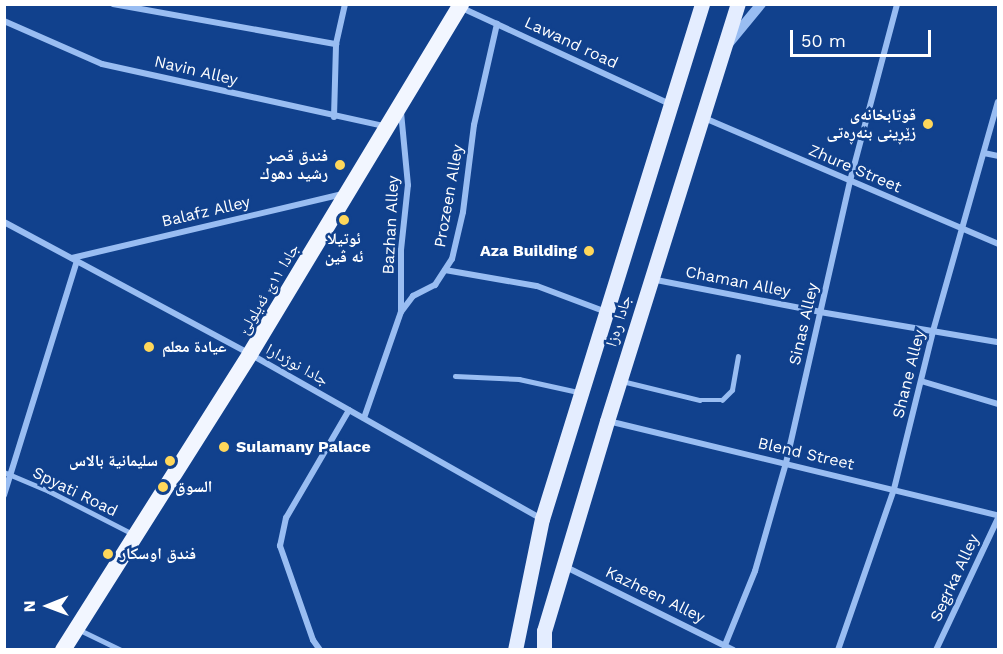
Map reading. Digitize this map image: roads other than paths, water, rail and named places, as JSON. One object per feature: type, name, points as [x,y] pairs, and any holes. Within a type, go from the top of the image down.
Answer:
[{"type":"highway","name":"جادا ١١ێ ئه‌یلولێ","points":[[63,650],[75,627],[250,354],[401,105],[458,5]]},
{"type":"main road","name":"جادا ره‌زا","points":[[515,650],[542,519],[702,4]]},
{"type":"main road","name":"جادا ره‌زا","points":[[544,650],[544,631],[651,279],[738,4]]},
{"type":"street","points":[[113,4],[336,44]]},
{"type":"street","points":[[334,117],[336,44],[345,4]]},
{"type":"street","points":[[724,49],[761,4]]},
{"type":"street","name":"Sinas Alley","points":[[725,645],[755,571],[786,463],[850,181],[897,4]]},
{"type":"street","name":"Lawand road","points":[[458,5],[671,104]]},
{"type":"street","name":"Navin Alley","points":[[4,21],[102,64],[387,127]]},
{"type":"street","name":"Prozeen Alley","points":[[364,418],[401,312],[413,296],[435,285],[452,259],[463,212],[474,125],[497,24]]},
{"type":"street","name":"Shane Alley","points":[[838,650],[894,489],[933,331],[999,102]]},
{"type":"street","name":"Bazhan Alley","points":[[401,105],[408,185],[401,250],[401,312]]},
{"type":"street","name":"Zhure Street","points":[[702,117],[999,244]]},
{"type":"street","points":[[984,153],[999,156]]},
{"type":"street","name":"Balafz Alley","points":[[74,260],[348,193]]},
{"type":"street","name":"جادا نوژدارا","points":[[4,222],[250,354],[542,519]]},
{"type":"street","points":[[4,495],[8,473],[74,260]]},
{"type":"street","points":[[444,270],[537,286],[606,312]]},
{"type":"street","name":"Chaman Alley","points":[[651,279],[820,312],[999,342]]},
{"type":"street","points":[[921,381],[999,404]]},
{"type":"street","points":[[320,650],[312,640],[280,546],[286,518],[349,410]]},
{"type":"street","name":"Blend Street","points":[[608,421],[999,516]]},
{"type":"street","name":"Segrka Alley","points":[[936,650],[999,516]]},
{"type":"street","name":"Kazheen Alley","points":[[564,566],[733,650]]},
{"type":"lane","points":[[620,380],[700,400],[722,400],[732,390],[738,357]]},
{"type":"lane","points":[[455,376],[519,379],[581,393]]},
{"type":"lane","name":"Spyati Road","points":[[8,473],[134,534]]},
{"type":"lane","points":[[75,627],[121,650]]},
{"type":"place","name":"قوتابخانەی زێڕینی بنەڕەتی","points":[[928,124]]},
{"type":"place","name":"فندق قصر رشيد دهوك","points":[[340,165]]},
{"type":"place","name":"ئوتيلا ئه ڤين","points":[[344,220]]},
{"type":"place","name":"Aza Building","points":[[589,251]]},
{"type":"place","name":"عيادة معلم","points":[[149,347]]},
{"type":"place","name":"Sulamany Palace","points":[[224,447]]},
{"type":"place","name":"سليمانية بالاس","points":[[170,461]]},
{"type":"place","name":"السوق","points":[[163,487]]},
{"type":"place","name":"فندق اوسكار","points":[[108,554]]}]
